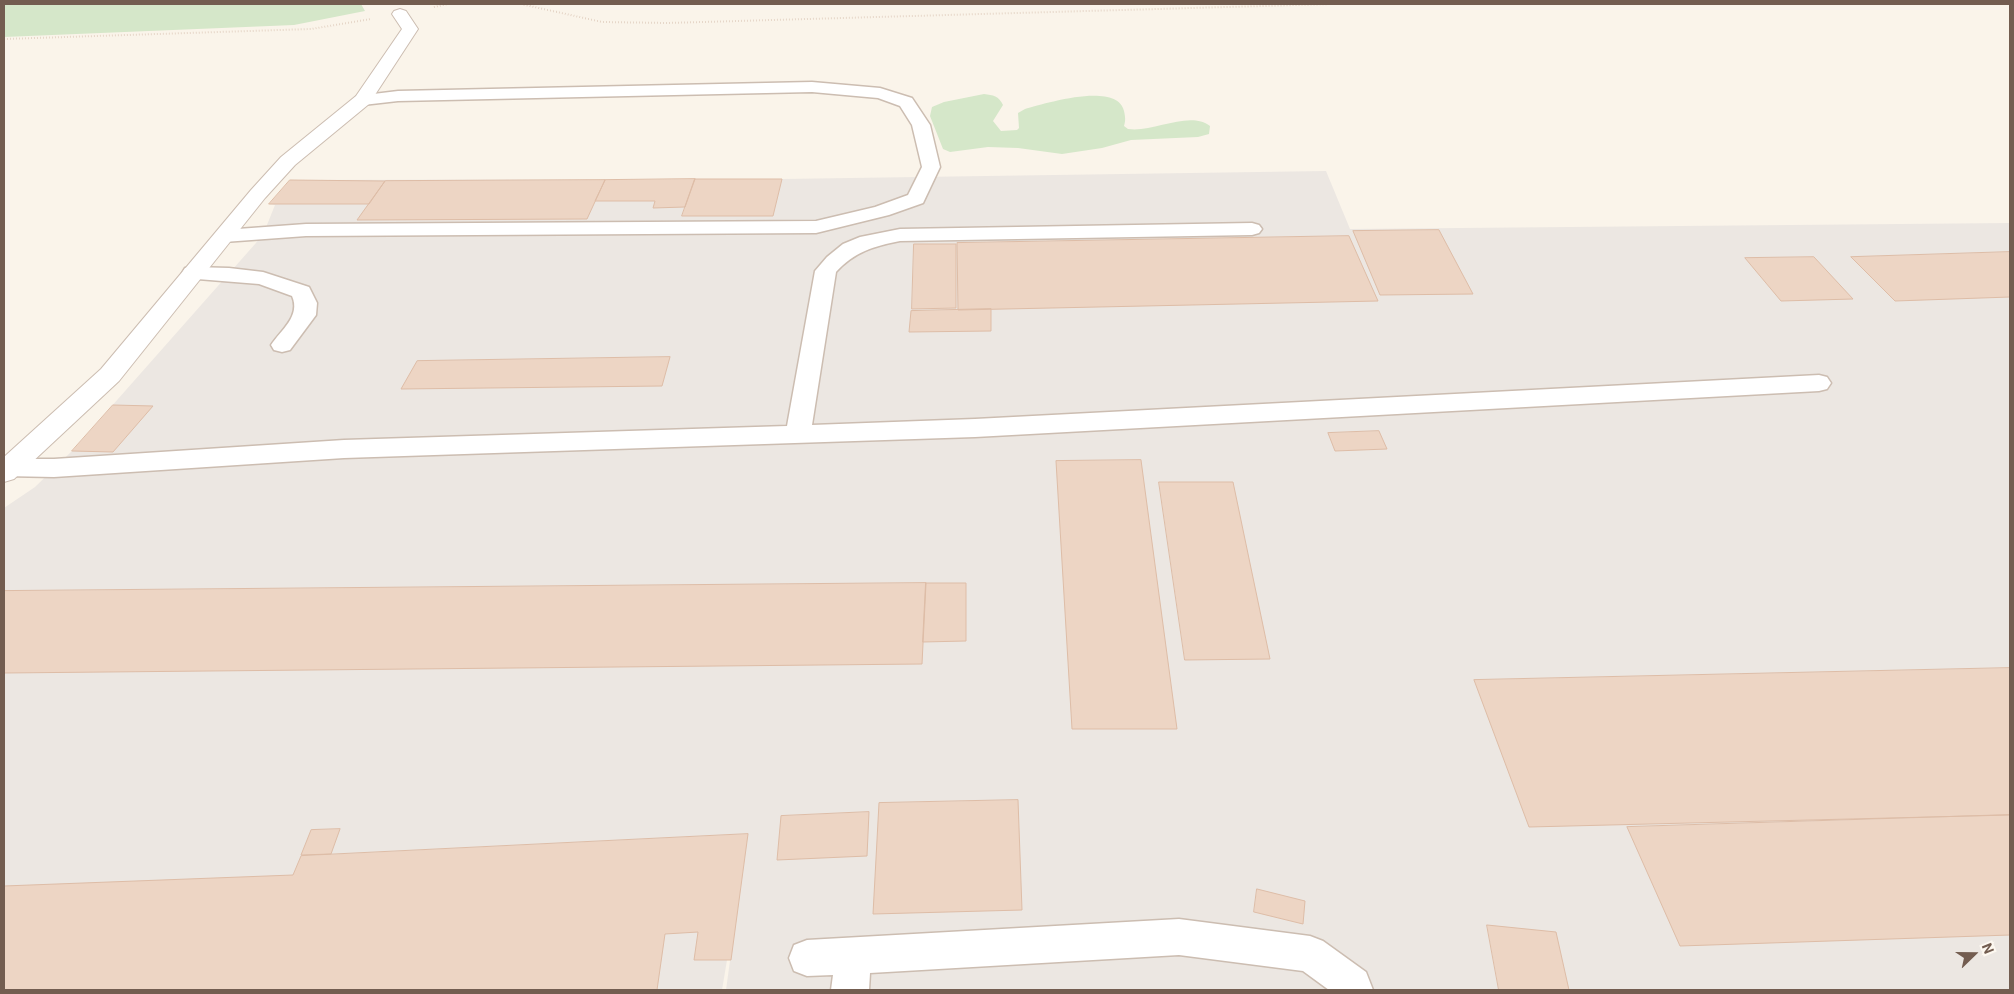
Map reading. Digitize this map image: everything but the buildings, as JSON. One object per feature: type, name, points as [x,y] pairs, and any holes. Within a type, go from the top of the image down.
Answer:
[{"type":"street","points":[[6,470],[110,375],[288,161],[363,100],[410,29],[400,14]]},
{"type":"lane","points":[[224,236],[306,230],[816,227],[882,212],[916,199],[931,167],[921,125],[906,102],[880,93],[803,87],[398,96],[363,100]]},
{"type":"lane","points":[[798,434],[826,271],[838,256],[858,244],[900,235],[1252,229]]},
{"type":"lane","points":[[193,274],[229,274],[263,278],[301,292],[306,303],[305,315],[282,345]]},
{"type":"lane","points":[[6,470],[344,449],[975,428],[1818,383]]},
{"type":"lane","points":[[807,958],[852,973],[1179,938],[1310,954],[1353,985],[1354,990]]},
{"type":"path","points":[[521,4],[602,22],[667,23],[1332,4]]},
{"type":"path","points":[[1164,8],[1169,4]]},
{"type":"path","points":[[4,40],[311,29],[400,14]]},
{"type":"shaded area","points":[[1326,171],[1350,229],[2010,223],[2010,990],[726,990],[744,858],[722,990],[4,990],[4,508],[35,487],[72,451],[263,235],[275,205],[269,204],[290,180],[782,179]]},
{"type":"green space","points":[[4,4],[361,4],[365,11],[294,25],[4,37]]},
{"type":"green space","points":[[984,94],[995,96],[1003,105],[993,121],[1001,131],[1017,130],[1019,128],[1018,113],[1025,109],[1079,97],[1095,96],[1108,97],[1119,102],[1124,111],[1124,126],[1128,129],[1148,128],[1192,120],[1210,126],[1209,134],[1198,137],[1131,140],[1102,148],[1062,154],[1018,148],[988,147],[950,152],[943,149],[930,116],[932,107],[944,102]]}]
